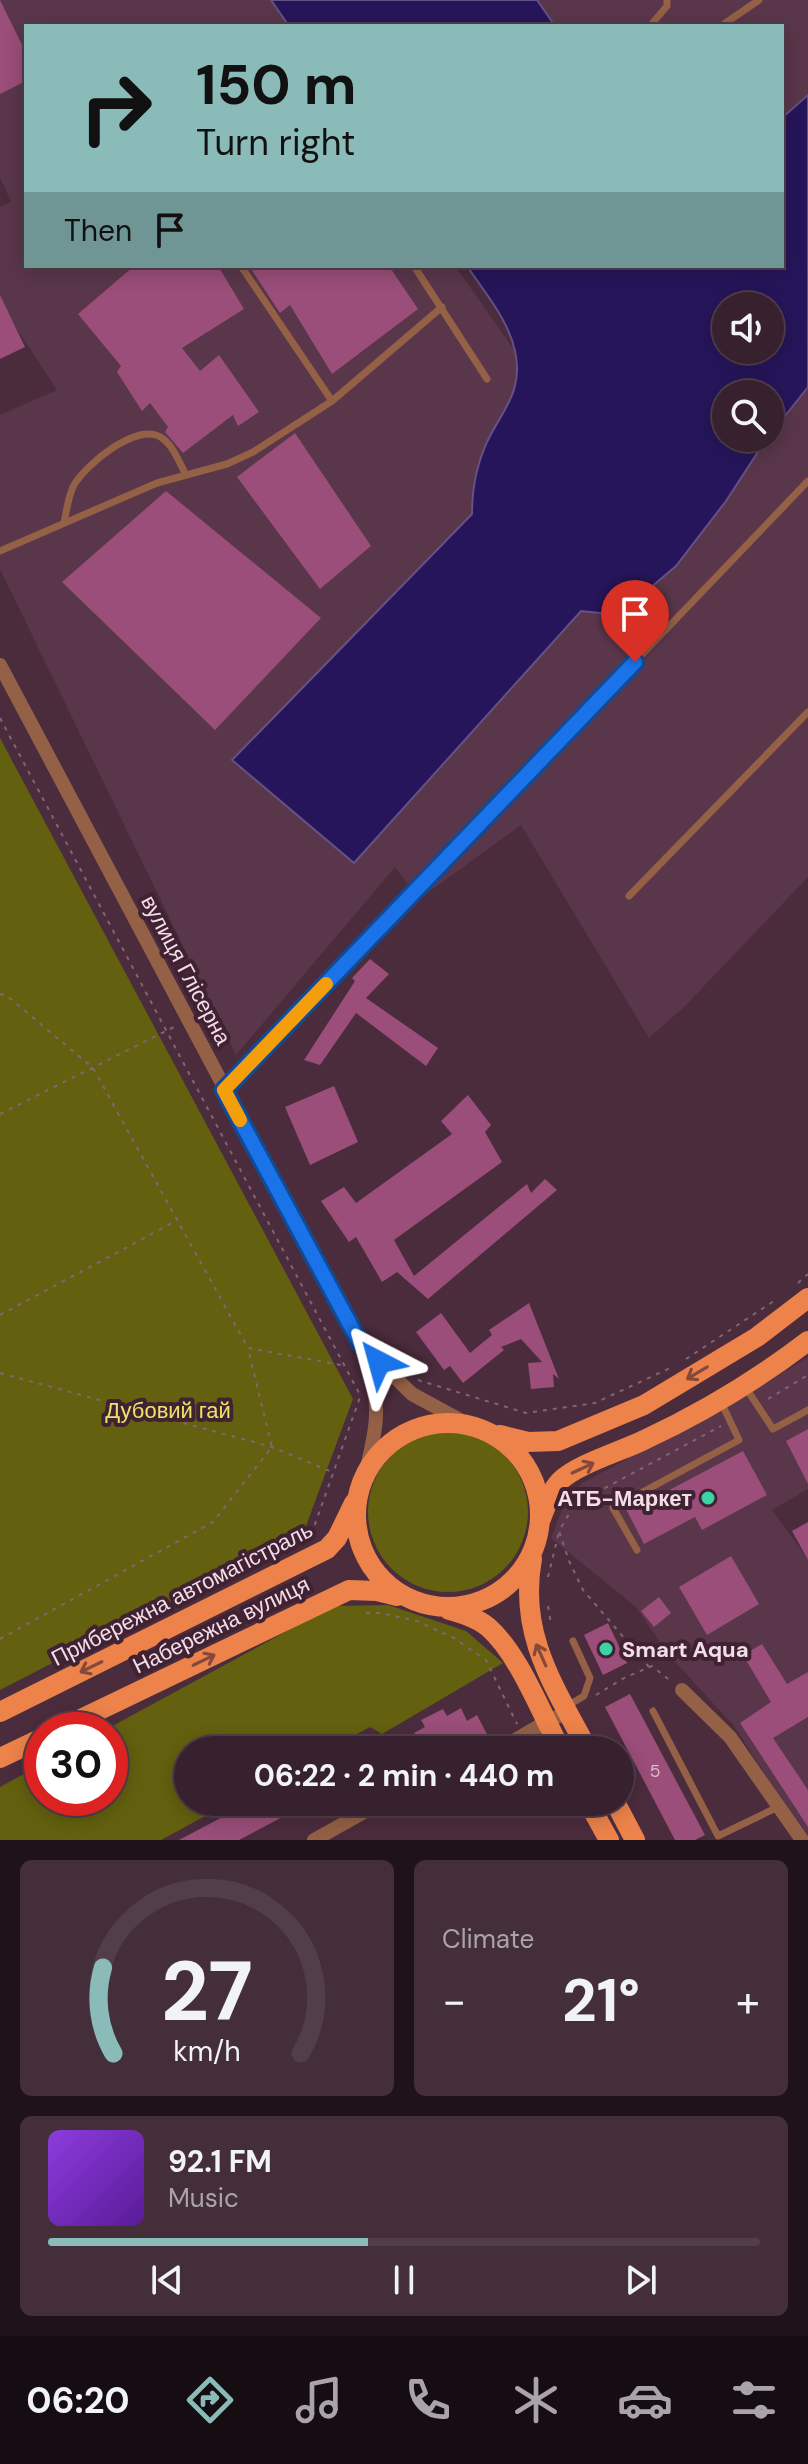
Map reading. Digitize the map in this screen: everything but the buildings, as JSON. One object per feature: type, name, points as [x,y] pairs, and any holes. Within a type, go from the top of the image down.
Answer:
[{"type":"main road","name":"Прибережна автомагістраль","points":[[0,1712],[327,1549],[337,1538],[366,1472],[392,1441],[410,1431],[429,1424],[449,1422],[528,1442],[558,1441],[644,1405],[729,1355],[772,1325],[803,1290]]},
{"type":"main road","points":[[772,1325],[765,1345],[771,1354],[788,1356]]},
{"type":"main road","name":"Прибережна автомагістраль","points":[[359,1492],[356,1513],[364,1554],[391,1587],[409,1599],[429,1605],[461,1606],[491,1596],[509,1584],[523,1568],[534,1548],[546,1504],[561,1480],[574,1471],[646,1440],[720,1400],[808,1341]]},
{"type":"main road","points":[[729,1355],[747,1358],[752,1369],[743,1387]]},
{"type":"main road","name":"Прибережна автомагістраль","points":[[479,1428],[507,1444],[523,1461],[534,1482],[539,1504],[539,1527]]},
{"type":"main road","points":[[534,1548],[528,1582],[530,1624],[536,1645],[580,1736]]},
{"type":"main road","name":"Набережна вулиця","points":[[95,1712],[349,1590],[377,1591],[409,1599]]},
{"type":"main road","points":[[429,1605],[475,1618],[489,1628],[513,1656],[554,1736]]},
{"type":"main road","points":[[0,1758],[24,1747]]},
{"type":"main road","points":[[596,1816],[609,1840]]},
{"type":"main road","points":[[622,1816],[635,1840]]},
{"type":"street","name":"вулиця Глісерна","points":[[0,665],[360,1343],[412,1394],[479,1428]]},
{"type":"street","points":[[360,1343],[376,1407],[366,1472]]},
{"type":"street","points":[[682,1690],[730,1737],[802,1840]]},
{"type":"street","points":[[525,1736],[566,1710]]},
{"type":"street","points":[[314,1840],[357,1816]]},
{"type":"lane","points":[[652,24],[667,6],[667,0]]},
{"type":"lane","points":[[724,24],[759,0]]},
{"type":"lane","points":[[242,268],[332,401]]},
{"type":"lane","points":[[415,268],[487,379]]},
{"type":"lane","points":[[0,551],[120,498],[227,464],[253,452],[332,401],[442,307]]},
{"type":"lane","points":[[64,522],[73,487],[82,474],[123,441],[140,434],[154,433],[165,439],[186,475]]},
{"type":"lane","points":[[224,1090],[808,481]]},
{"type":"lane","points":[[629,896],[808,712]]},
{"type":"lane","points":[[743,1387],[773,1429],[808,1410]]},
{"type":"lane","points":[[637,1550],[613,1508],[739,1440],[720,1400]]},
{"type":"lane","points":[[566,1710],[584,1696],[590,1678],[573,1641]]},
{"type":"lane","points":[[653,1711],[718,1836],[778,1807]]},
{"type":"path","points":[[0,718],[359,1393],[314,1527]]},
{"type":"path","points":[[0,991],[93,1068],[248,1348],[272,1447]]},
{"type":"path","points":[[0,1114],[187,1020]]},
{"type":"path","points":[[0,1315],[177,1220]]},
{"type":"path","points":[[803,1290],[808,1274]]},
{"type":"path","points":[[687,1358],[777,1299]]},
{"type":"path","points":[[248,1348],[344,1365]]},
{"type":"path","points":[[409,1377],[526,1413],[595,1403],[674,1366]]},
{"type":"path","points":[[0,1373],[272,1447],[334,1472]]},
{"type":"path","points":[[757,1405],[808,1375]]},
{"type":"path","points":[[649,1667],[583,1590],[559,1531],[575,1504],[730,1421]]},
{"type":"path","points":[[0,1639],[213,1522],[272,1447]]},
{"type":"path","points":[[366,1613],[417,1621],[454,1638],[486,1660],[523,1736]]},
{"type":"path","points":[[566,1710],[652,1666],[682,1690]]},
{"type":"shaded area","points":[[0,0],[272,0],[288,24],[24,24],[24,268],[456,268],[515,351],[517,374],[514,393],[488,440],[610,614],[637,599],[676,566],[726,501],[757,452],[784,452],[784,417],[808,387],[808,877],[684,1007],[649,1038],[521,825],[419,899],[395,867],[236,1055],[0,569],[0,415],[57,390],[0,303],[0,207],[11,202],[0,177]]},
{"type":"shaded area","points":[[271,0],[537,0],[554,24],[288,24]]},
{"type":"shaded area","points":[[537,0],[808,0],[808,95],[784,116],[784,24],[554,24]]},
{"type":"shaded area","points":[[808,95],[808,387],[784,417],[784,380],[712,380],[712,452],[758,452],[726,501],[676,566],[637,599],[610,614],[581,611],[354,863],[232,760],[472,514],[480,460],[510,400],[517,378],[515,351],[507,328],[468,268],[784,268],[784,116]]},
{"type":"shaded area","points":[[808,1357],[808,1489],[772,1510],[808,1559],[808,1840],[734,1726],[668,1654],[636,1607],[551,1538],[564,1504],[582,1483],[740,1399]]},
{"type":"green space","name":"Дубовий гай","points":[[0,738],[353,1399],[303,1534],[0,1690]]},
{"type":"green space","points":[[448,1432],[479,1438],[505,1455],[522,1481],[528,1512],[522,1543],[505,1569],[479,1586],[448,1592],[417,1586],[391,1569],[374,1543],[368,1512],[374,1481],[391,1455],[417,1438]]},
{"type":"green space","points":[[388,1605],[466,1631],[503,1663],[382,1734],[370,1727],[353,1736],[174,1736],[174,1816],[205,1816],[161,1840],[0,1840],[0,1787],[24,1774],[24,1816],[128,1816],[128,1717],[333,1606]]},
{"type":"slow traffic","points":[[240,1120],[224,1090],[326,984]]},
{"type":"place","name":"АТБ-Маркет","points":[[708,1498]]},
{"type":"place","name":"Smart Aqua","points":[[606,1649]]},
{"type":"route","points":[[379,1362],[360,1343],[224,1090],[635,662]]}]
